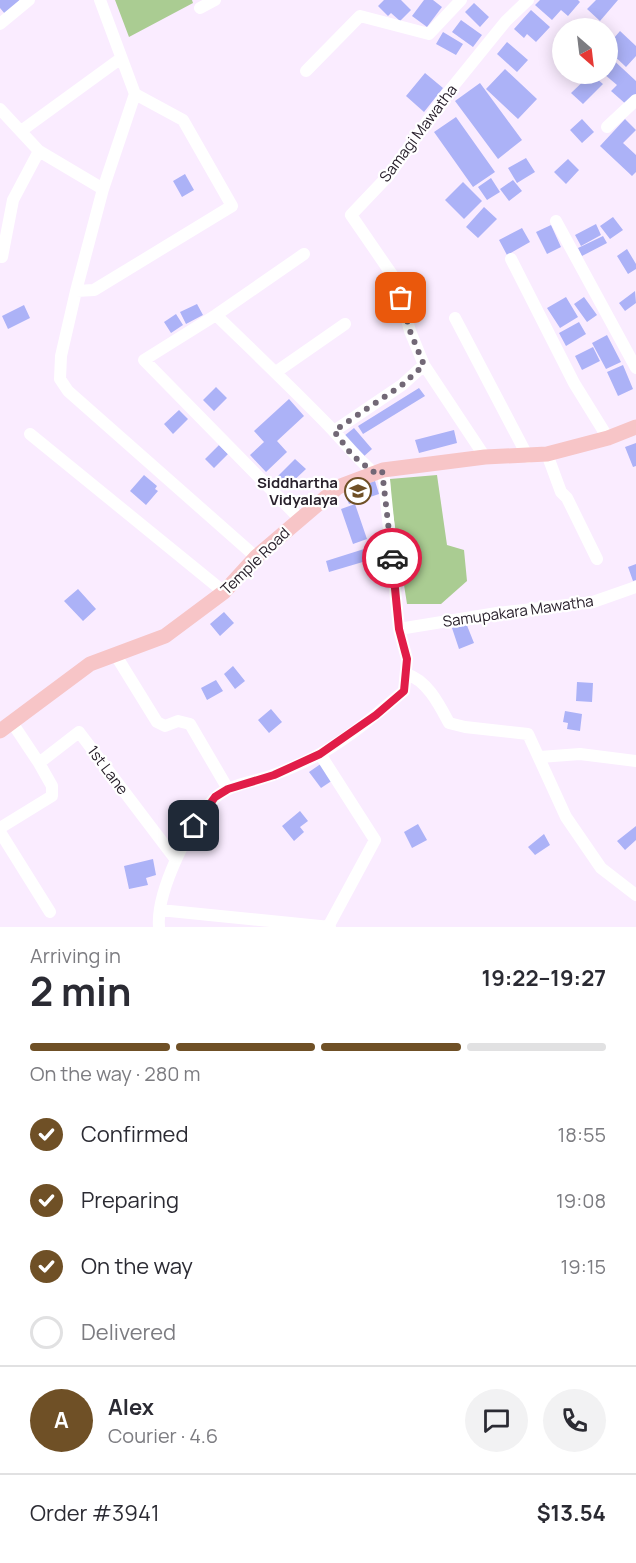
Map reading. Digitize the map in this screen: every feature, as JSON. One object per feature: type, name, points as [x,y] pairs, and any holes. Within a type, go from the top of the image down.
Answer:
[{"type":"main road","name":"Temple Road","points":[[5,726],[90,664],[165,636],[224,592],[256,557],[338,487],[378,471],[485,457],[528,457],[547,454],[608,438],[636,427]]},
{"type":"street","points":[[0,24],[29,0]]},
{"type":"street","points":[[76,291],[94,290],[232,206],[183,120],[135,94],[120,59],[100,0]]},
{"type":"street","points":[[200,8],[215,0]]},
{"type":"street","points":[[306,71],[360,16],[429,34],[460,0]]},
{"type":"street","name":"Samagi Mawatha","points":[[424,365],[410,331],[397,282],[351,215],[389,175],[446,95],[506,21],[528,0]]},
{"type":"street","points":[[21,131],[120,59]]},
{"type":"street","points":[[135,94],[103,189],[76,291],[62,356],[60,380],[68,391],[256,557]]},
{"type":"street","points":[[607,127],[636,100]]},
{"type":"street","points":[[0,109],[39,151],[103,189]]},
{"type":"street","points":[[2,257],[13,200],[39,151]]},
{"type":"street","points":[[556,220],[636,368]]},
{"type":"street","points":[[299,518],[144,360],[216,315],[304,254]]},
{"type":"street","points":[[511,259],[574,383],[608,438]]},
{"type":"street","points":[[159,927],[160,910],[176,861],[189,832],[215,797],[228,789],[274,775],[320,754],[376,715],[404,691],[406,674],[407,659],[399,629],[378,471],[352,455],[334,431],[216,315]]},
{"type":"street","points":[[455,318],[528,457]]},
{"type":"street","points":[[276,372],[345,324]]},
{"type":"street","points":[[334,431],[402,385],[424,365],[485,457]]},
{"type":"street","points":[[30,434],[129,512],[224,592]]},
{"type":"street","points":[[547,454],[561,492],[567,498],[597,559]]},
{"type":"street","name":"Samupakara Mawatha","points":[[399,629],[497,613],[593,602],[636,587]]},
{"type":"street","points":[[115,654],[157,722],[165,726],[178,721],[190,724],[228,789]]},
{"type":"street","points":[[406,674],[417,677],[438,702],[449,723],[528,734],[566,817],[601,868],[612,879],[636,895]]},
{"type":"street","points":[[5,726],[39,763],[52,786],[52,796],[0,830],[50,912]]},
{"type":"street","name":"1st Lane","points":[[39,763],[79,732],[176,861]]},
{"type":"street","points":[[160,910],[329,927],[375,840],[320,754]]},
{"type":"street","points":[[540,757],[580,754],[636,761]]},
{"type":"street","points":[[207,915],[218,927]]},
{"type":"green space","points":[[115,0],[192,0],[193,3],[129,37]]},
{"type":"green space","points":[[437,475],[447,545],[464,550],[467,581],[441,604],[407,604],[391,501],[390,479]]},
{"type":"building","points":[[0,0],[20,0],[5,14],[0,8]]},
{"type":"building","points":[[384,0],[401,0],[411,10],[400,21],[391,13],[388,16],[378,6]]},
{"type":"building","points":[[424,0],[433,0],[442,7],[427,27],[412,16]]},
{"type":"building","points":[[540,0],[578,0],[580,2],[568,16],[561,10],[552,20],[535,5]]},
{"type":"building","points":[[596,0],[618,0],[603,18],[597,18],[587,9]]},
{"type":"building","points":[[474,3],[489,17],[480,27],[465,12]]},
{"type":"building","points":[[531,10],[550,27],[536,42],[527,34],[524,38],[514,29]]},
{"type":"building","points":[[461,20],[482,35],[473,47],[452,32]]},
{"type":"building","points":[[620,31],[636,46],[636,56],[626,67],[618,59],[618,33]]},
{"type":"building","points":[[443,32],[463,44],[456,55],[436,44]]},
{"type":"building","points":[[507,42],[528,60],[517,72],[497,54]]},
{"type":"building","points":[[618,64],[636,81],[636,98],[628,106],[611,91],[617,85]]},
{"type":"building","points":[[505,69],[537,99],[518,119],[486,89]]},
{"type":"building","points":[[425,73],[443,88],[424,112],[406,96]]},
{"type":"building","points":[[480,83],[522,140],[498,159],[455,101]]},
{"type":"building","points":[[580,84],[603,84],[583,104],[571,93]]},
{"type":"building","points":[[456,117],[495,172],[473,187],[434,132]]},
{"type":"building","points":[[582,119],[594,132],[582,143],[570,130]]},
{"type":"building","points":[[625,119],[636,130],[623,143],[636,155],[636,172],[632,176],[600,146]]},
{"type":"building","points":[[526,158],[535,172],[517,183],[508,168]]},
{"type":"building","points":[[568,159],[579,170],[566,184],[554,172]]},
{"type":"building","points":[[185,174],[194,190],[182,197],[173,181]]},
{"type":"building","points":[[491,178],[500,192],[487,200],[478,187]]},
{"type":"building","points":[[513,180],[522,191],[509,201],[500,189]]},
{"type":"building","points":[[463,182],[482,201],[464,219],[445,200]]},
{"type":"building","points":[[484,207],[497,219],[478,238],[466,227]]},
{"type":"building","points":[[613,217],[623,230],[610,239],[600,226]]},
{"type":"building","points":[[596,224],[601,235],[581,246],[575,235]]},
{"type":"building","points":[[551,225],[561,247],[547,254],[536,232]]},
{"type":"building","points":[[522,228],[530,242],[507,255],[499,240]]},
{"type":"building","points":[[603,236],[607,243],[582,256],[578,248]]},
{"type":"building","points":[[627,249],[636,264],[636,269],[628,274],[617,256]]},
{"type":"building","points":[[635,291],[636,303],[625,311],[619,303]]},
{"type":"building","points":[[566,297],[578,317],[560,328],[547,308]]},
{"type":"building","points":[[584,297],[597,315],[587,322],[574,304]]},
{"type":"building","points":[[197,304],[203,315],[186,324],[180,312]]},
{"type":"building","points":[[24,305],[30,318],[8,329],[2,316]]},
{"type":"building","points":[[176,314],[183,325],[171,333],[164,322]]},
{"type":"building","points":[[579,322],[586,334],[566,346],[559,333]]},
{"type":"building","points":[[607,335],[621,362],[606,369],[592,343]]},
{"type":"building","points":[[593,347],[600,361],[582,370],[575,356]]},
{"type":"building","points":[[623,365],[633,389],[618,396],[607,372]]},
{"type":"building","points":[[216,387],[227,398],[214,411],[203,400]]},
{"type":"building","points":[[419,388],[425,396],[363,434],[358,426]]},
{"type":"building","points":[[289,399],[304,416],[277,441],[287,452],[266,472],[250,455],[264,442],[254,431]]},
{"type":"building","points":[[179,410],[188,419],[173,434],[164,424]]},
{"type":"building","points":[[354,428],[372,449],[362,458],[344,436]]},
{"type":"building","points":[[454,430],[457,443],[419,453],[415,440]]},
{"type":"building","points":[[636,443],[636,466],[633,467],[625,447]]},
{"type":"building","points":[[219,445],[228,454],[214,468],[205,459]]},
{"type":"building","points":[[295,459],[306,469],[288,486],[278,476]]},
{"type":"building","points":[[144,475],[157,486],[155,489],[158,491],[146,505],[130,491]]},
{"type":"building","points":[[375,481],[379,494],[349,504],[344,491]]},
{"type":"building","points":[[355,504],[367,539],[353,544],[341,509]]},
{"type":"building","points":[[380,544],[383,556],[329,572],[326,561]]},
{"type":"building","points":[[636,564],[636,580],[633,581],[628,567]]},
{"type":"building","points":[[78,589],[96,609],[83,621],[64,601]]},
{"type":"building","points":[[224,612],[234,623],[220,636],[210,624]]},
{"type":"building","points":[[466,623],[474,643],[459,649],[452,628]]},
{"type":"building","points":[[233,666],[245,681],[235,689],[224,674]]},
{"type":"building","points":[[216,680],[223,691],[207,700],[201,688]]},
{"type":"building","points":[[577,682],[593,683],[592,702],[576,701]]},
{"type":"building","points":[[271,709],[282,722],[269,733],[258,720]]},
{"type":"building","points":[[565,711],[582,714],[580,731],[567,729],[568,723],[563,722]]},
{"type":"building","points":[[322,763],[333,780],[321,788],[309,772]]},
{"type":"building","points":[[300,811],[308,821],[300,827],[304,832],[294,841],[282,826]]},
{"type":"building","points":[[418,824],[427,840],[412,848],[404,832]]},
{"type":"building","points":[[636,826],[636,840],[625,850],[617,841]]},
{"type":"building","points":[[544,834],[550,845],[535,855],[528,847]]},
{"type":"building","points":[[153,859],[156,875],[146,878],[148,885],[129,889],[124,866]]},
{"type":"way so far","points":[[392,558],[382,470],[373,472],[352,455],[334,431],[378,399],[402,385],[424,365],[410,331],[401,298]]},
{"type":"place","name":"Siddhartha Vidyalaya","points":[[358,491]]},
{"type":"route","points":[[194,826],[215,797],[228,789],[274,775],[320,754],[376,715],[404,691],[407,659],[399,629],[392,558]]}]
